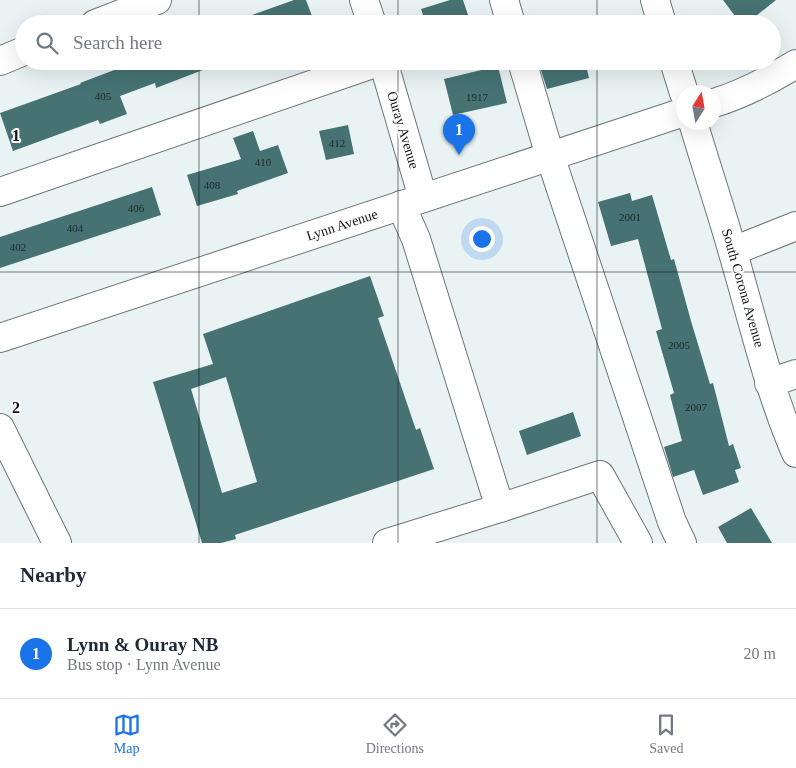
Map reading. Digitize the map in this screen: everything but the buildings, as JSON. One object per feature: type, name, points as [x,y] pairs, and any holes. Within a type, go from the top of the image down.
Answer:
[{"type":"street","points":[[118,15],[157,0]]},
{"type":"street","points":[[364,0],[369,15]]},
{"type":"street","points":[[504,0],[508,15]]},
{"type":"street","points":[[655,0],[659,15]]},
{"type":"street","points":[[0,61],[15,55]]},
{"type":"street","points":[[721,101],[771,79],[796,64]]},
{"type":"street","points":[[0,192],[356,70]]},
{"type":"street","name":"Ouray Avenue","points":[[384,70],[412,202],[416,239],[500,508]]},
{"type":"street","points":[[525,70],[550,156],[672,522],[682,543]]},
{"type":"street","points":[[677,70],[681,85]]},
{"type":"street","name":"Lynn Avenue","points":[[0,338],[676,115]]},
{"type":"street","name":"South Corona Avenue","points":[[695,130],[733,251],[769,383],[796,453]]},
{"type":"street","points":[[733,251],[796,226]]},
{"type":"street","points":[[769,383],[796,374]]},
{"type":"street","points":[[0,428],[57,543]]},
{"type":"street","points":[[387,543],[600,475],[638,543]]},
{"type":"place","name":"Lynn & Ouray NB","points":[[459,155]]}]
